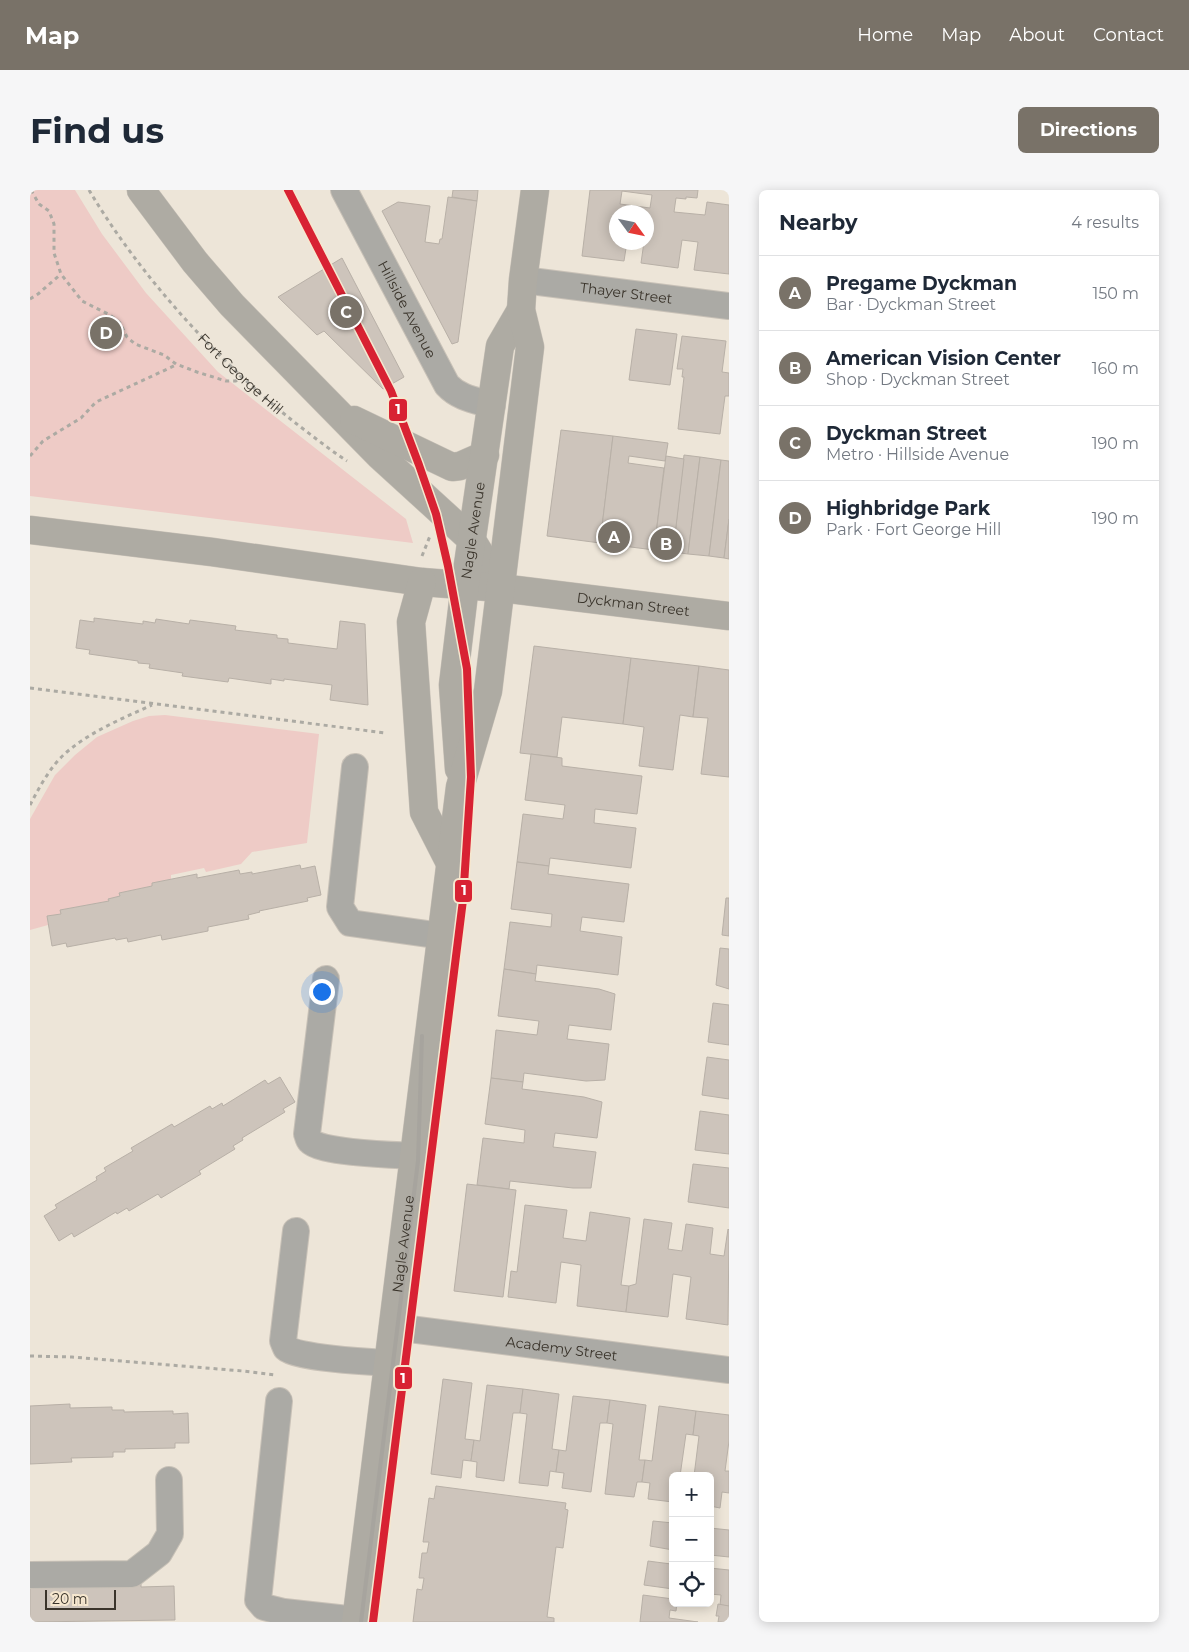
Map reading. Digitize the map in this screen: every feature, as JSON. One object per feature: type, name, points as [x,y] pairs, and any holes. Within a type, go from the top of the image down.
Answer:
[{"type":"main road","points":[[141,190],[195,262],[232,305],[380,456],[471,539],[501,588]]},
{"type":"main road","name":"Nagle Avenue","points":[[357,1621],[460,787],[488,691],[501,588],[530,347],[521,310],[535,190]]},
{"type":"main road","name":"Nagle Avenue","points":[[460,787],[453,685],[464,585],[500,346],[521,310]]},
{"type":"main road","points":[[338,412],[452,467],[460,466],[485,455]]},
{"type":"main road","name":"Dyckman Street","points":[[30,530],[212,552],[416,581],[501,588],[729,616]]},
{"type":"main road","points":[[416,581],[411,622],[424,812],[451,865]]},
{"type":"street","name":"Hillside Avenue","points":[[344,190],[447,385],[454,392],[464,397],[492,405]]},
{"type":"street","name":"Thayer Street","points":[[523,280],[729,306]]},
{"type":"street","points":[[355,767],[340,907],[350,923],[442,936]]},
{"type":"street","points":[[326,979],[307,1134],[310,1142],[346,1151],[415,1156]]},
{"type":"street","points":[[296,1231],[283,1341],[287,1348],[322,1358],[389,1363]]},
{"type":"street","name":"Academy Street","points":[[394,1327],[729,1370]]},
{"type":"street","points":[[279,1389],[258,1600],[264,1607],[284,1612],[357,1621]]},
{"type":"street","points":[[30,1575],[132,1574],[159,1553],[170,1534],[169,1480]]},
{"type":"path","points":[[31,190],[39,204],[49,211],[54,224],[54,253],[61,274],[82,301],[110,315],[120,323],[127,337],[135,344],[164,355],[176,364],[226,381],[236,382],[241,376]]},
{"type":"path","name":"Fort George Hill","points":[[89,190],[118,233],[165,294],[241,376],[285,415],[353,465]]},
{"type":"path","points":[[30,299],[61,274]]},
{"type":"path","points":[[30,456],[43,441],[82,418],[96,402],[176,364]]},
{"type":"path","points":[[416,581],[433,528],[437,507]]},
{"type":"path","points":[[30,688],[386,733]]},
{"type":"path","points":[[30,805],[48,774],[67,752],[100,730],[154,704]]},
{"type":"path","points":[[30,1356],[72,1357],[243,1371],[279,1389]]},
{"type":"shaded area","points":[[30,190],[75,190],[102,234],[146,293],[218,372],[406,519],[413,543],[30,496]]},
{"type":"shaded area","points":[[165,715],[319,734],[307,843],[252,852],[241,864],[206,872],[204,868],[171,875],[171,879],[152,883],[152,886],[119,893],[120,896],[108,899],[109,901],[60,910],[61,914],[47,917],[48,925],[30,930],[30,819],[55,775],[97,737],[133,721],[149,716]]},
{"type":"building","points":[[453,190],[478,190],[477,201],[452,197]]},
{"type":"building","points":[[590,190],[698,190],[697,198],[676,198],[674,212],[705,215],[707,202],[729,205],[729,274],[694,270],[698,242],[682,240],[678,268],[641,263],[643,250],[654,250],[654,205],[650,205],[652,195],[622,191],[620,204],[628,205],[609,205],[609,250],[626,250],[624,261],[582,256]]},
{"type":"building","points":[[448,197],[477,201],[458,342],[452,344],[382,211],[398,202],[430,206],[425,242],[439,244],[440,239],[442,239]]},
{"type":"building","points":[[342,258],[404,377],[383,389],[324,331],[317,335],[278,297]]},
{"type":"building","points":[[636,329],[677,334],[670,385],[629,380]]},
{"type":"building","points":[[682,336],[726,341],[722,372],[729,373],[729,396],[725,396],[720,434],[678,429],[684,377],[682,377],[683,369],[677,369]]},
{"type":"building","points":[[561,430],[613,436],[600,543],[547,536]]},
{"type":"building","points":[[613,436],[668,443],[665,461],[629,456],[628,463],[664,468],[654,550],[600,543]]},
{"type":"building","points":[[684,455],[700,457],[688,554],[673,552]]},
{"type":"building","points":[[666,456],[684,459],[673,552],[654,550]]},
{"type":"building","points":[[700,457],[721,460],[709,556],[688,554]]},
{"type":"building","points":[[721,460],[729,461],[729,519],[724,558],[709,556]]},
{"type":"building","points":[[729,519],[729,559],[724,558]]},
{"type":"building","points":[[94,618],[143,624],[143,621],[155,623],[156,619],[189,624],[190,620],[236,626],[235,630],[277,635],[277,638],[288,639],[288,643],[337,649],[340,621],[365,624],[368,705],[330,700],[332,685],[284,679],[284,681],[271,679],[271,684],[229,678],[228,682],[182,676],[183,673],[149,668],[150,664],[138,663],[138,661],[89,654],[90,650],[76,648],[80,620],[94,622]]},
{"type":"building","points":[[534,646],[631,658],[623,724],[562,717],[557,757],[520,753]]},
{"type":"building","points":[[631,658],[699,666],[693,717],[680,715],[673,770],[639,766],[644,727],[623,724]]},
{"type":"building","points":[[699,666],[729,670],[729,777],[701,774],[708,718],[693,717]]},
{"type":"building","points":[[531,754],[562,758],[562,766],[642,776],[637,814],[595,809],[594,823],[636,828],[631,868],[550,858],[549,866],[517,862],[523,814],[563,819],[565,805],[525,800]]},
{"type":"building","points":[[517,862],[549,866],[548,874],[629,884],[624,922],[582,917],[580,931],[622,937],[618,975],[537,965],[536,974],[504,969],[510,922],[551,927],[552,914],[511,909]]},
{"type":"building","points":[[300,865],[301,869],[315,866],[321,895],[307,898],[308,901],[259,911],[248,915],[249,919],[208,927],[208,931],[162,940],[161,935],[128,942],[127,938],[116,940],[115,938],[67,947],[66,943],[52,946],[47,916],[61,914],[60,910],[109,901],[108,899],[120,896],[119,893],[152,886],[152,883],[197,874],[197,878],[239,870],[240,874],[252,872],[252,874]]},
{"type":"building","points":[[726,898],[729,898],[729,936],[722,935]]},
{"type":"building","points":[[720,948],[729,949],[729,989],[716,985]]},
{"type":"building","points":[[504,969],[536,974],[535,981],[599,989],[615,994],[611,1030],[569,1025],[567,1039],[609,1044],[605,1080],[586,1081],[524,1073],[523,1082],[491,1078],[496,1030],[537,1035],[539,1021],[498,1016]]},
{"type":"building","points":[[713,1003],[729,1005],[729,1045],[708,1042]]},
{"type":"building","points":[[707,1057],[729,1060],[729,1099],[702,1095]]},
{"type":"building","points":[[280,1077],[295,1102],[283,1109],[285,1112],[242,1138],[243,1140],[233,1146],[235,1149],[199,1171],[201,1174],[161,1198],[158,1194],[129,1211],[127,1208],[117,1214],[116,1212],[74,1237],[72,1233],[59,1241],[44,1216],[57,1208],[55,1205],[97,1180],[96,1177],[106,1171],[104,1168],[133,1151],[131,1148],[172,1124],[174,1127],[210,1106],[212,1109],[222,1103],[223,1106],[265,1080],[268,1084]]},
{"type":"building","points":[[491,1078],[523,1082],[522,1089],[584,1097],[602,1102],[597,1138],[555,1133],[553,1147],[596,1152],[591,1188],[573,1188],[510,1181],[509,1189],[477,1185],[483,1138],[524,1143],[525,1130],[485,1124]]},
{"type":"building","points":[[700,1111],[729,1115],[729,1154],[695,1150]]},
{"type":"building","points":[[693,1164],[729,1168],[729,1208],[688,1202]]},
{"type":"building","points":[[467,1184],[516,1190],[503,1297],[454,1291]]},
{"type":"building","points":[[525,1205],[567,1210],[563,1238],[586,1241],[590,1212],[630,1218],[621,1285],[629,1286],[626,1312],[577,1306],[581,1265],[561,1262],[556,1303],[508,1297],[511,1271],[517,1272]]},
{"type":"building","points":[[644,1219],[672,1223],[668,1249],[682,1251],[686,1224],[713,1228],[710,1254],[724,1256],[729,1230],[728,1325],[686,1319],[691,1277],[673,1274],[668,1317],[626,1312],[629,1286],[636,1284]]},
{"type":"building","points":[[443,1379],[472,1383],[465,1439],[474,1440],[471,1461],[463,1460],[461,1478],[431,1474]]},
{"type":"building","points":[[487,1385],[523,1389],[520,1413],[513,1413],[504,1481],[476,1477],[477,1462],[471,1461],[474,1440],[480,1441]]},
{"type":"building","points":[[523,1389],[559,1394],[552,1449],[559,1450],[556,1472],[550,1471],[548,1486],[519,1483],[527,1414],[520,1413]]},
{"type":"building","points":[[573,1396],[610,1400],[607,1423],[600,1423],[591,1492],[562,1488],[564,1473],[556,1472],[559,1450],[566,1451]]},
{"type":"building","points":[[610,1400],[646,1405],[639,1460],[645,1460],[642,1482],[637,1482],[634,1497],[605,1494],[613,1424],[607,1423]]},
{"type":"building","points":[[70,1404],[70,1408],[112,1407],[112,1410],[124,1410],[124,1412],[173,1411],[173,1414],[188,1413],[189,1443],[175,1443],[175,1448],[125,1449],[125,1452],[113,1452],[113,1457],[71,1458],[72,1462],[30,1464],[30,1406]]},
{"type":"building","points":[[659,1406],[696,1411],[693,1435],[686,1434],[681,1472],[669,1472],[669,1502],[648,1499],[650,1483],[642,1482],[645,1460],[652,1461]]},
{"type":"building","points":[[696,1411],[729,1415],[729,1441],[725,1471],[729,1471],[729,1493],[722,1492],[720,1508],[714,1507],[714,1472],[694,1472],[699,1436],[693,1435]]},
{"type":"building","points":[[436,1486],[566,1503],[565,1509],[568,1510],[563,1548],[556,1547],[547,1617],[554,1618],[554,1622],[413,1622],[417,1589],[422,1590],[424,1578],[419,1578],[422,1553],[427,1553],[429,1542],[423,1542],[429,1498],[434,1499]]},
{"type":"building","points":[[653,1521],[669,1523],[669,1549],[650,1546]]},
{"type":"building","points":[[714,1528],[729,1530],[729,1557],[714,1555]]},
{"type":"building","points":[[648,1561],[669,1564],[669,1588],[644,1585]]},
{"type":"building","points":[[714,1568],[729,1570],[729,1606],[720,1605],[721,1595],[714,1594]]},
{"type":"building","points":[[141,1584],[141,1587],[174,1586],[175,1620],[30,1622],[30,1588]]},
{"type":"building","points":[[643,1595],[669,1598],[669,1607],[676,1607],[676,1611],[670,1610],[669,1618],[698,1622],[640,1622]]},
{"type":"building","points":[[718,1604],[729,1606],[729,1622],[718,1622],[719,1616],[716,1616]]},
{"type":"railway","points":[[361,1622],[418,1161],[422,1036]]},
{"type":"transit line","name":"1","points":[[288,190],[391,391],[419,465],[436,514],[448,566],[467,669],[471,777],[463,900],[373,1622]]},
{"type":"place","name":"Dyckman Street","points":[[346,312]]},
{"type":"place","name":"Highbridge Park","points":[[106,333]]},
{"type":"place","name":"Pregame Dyckman","points":[[614,537]]},
{"type":"place","name":"American Vision Center","points":[[666,544]]}]
